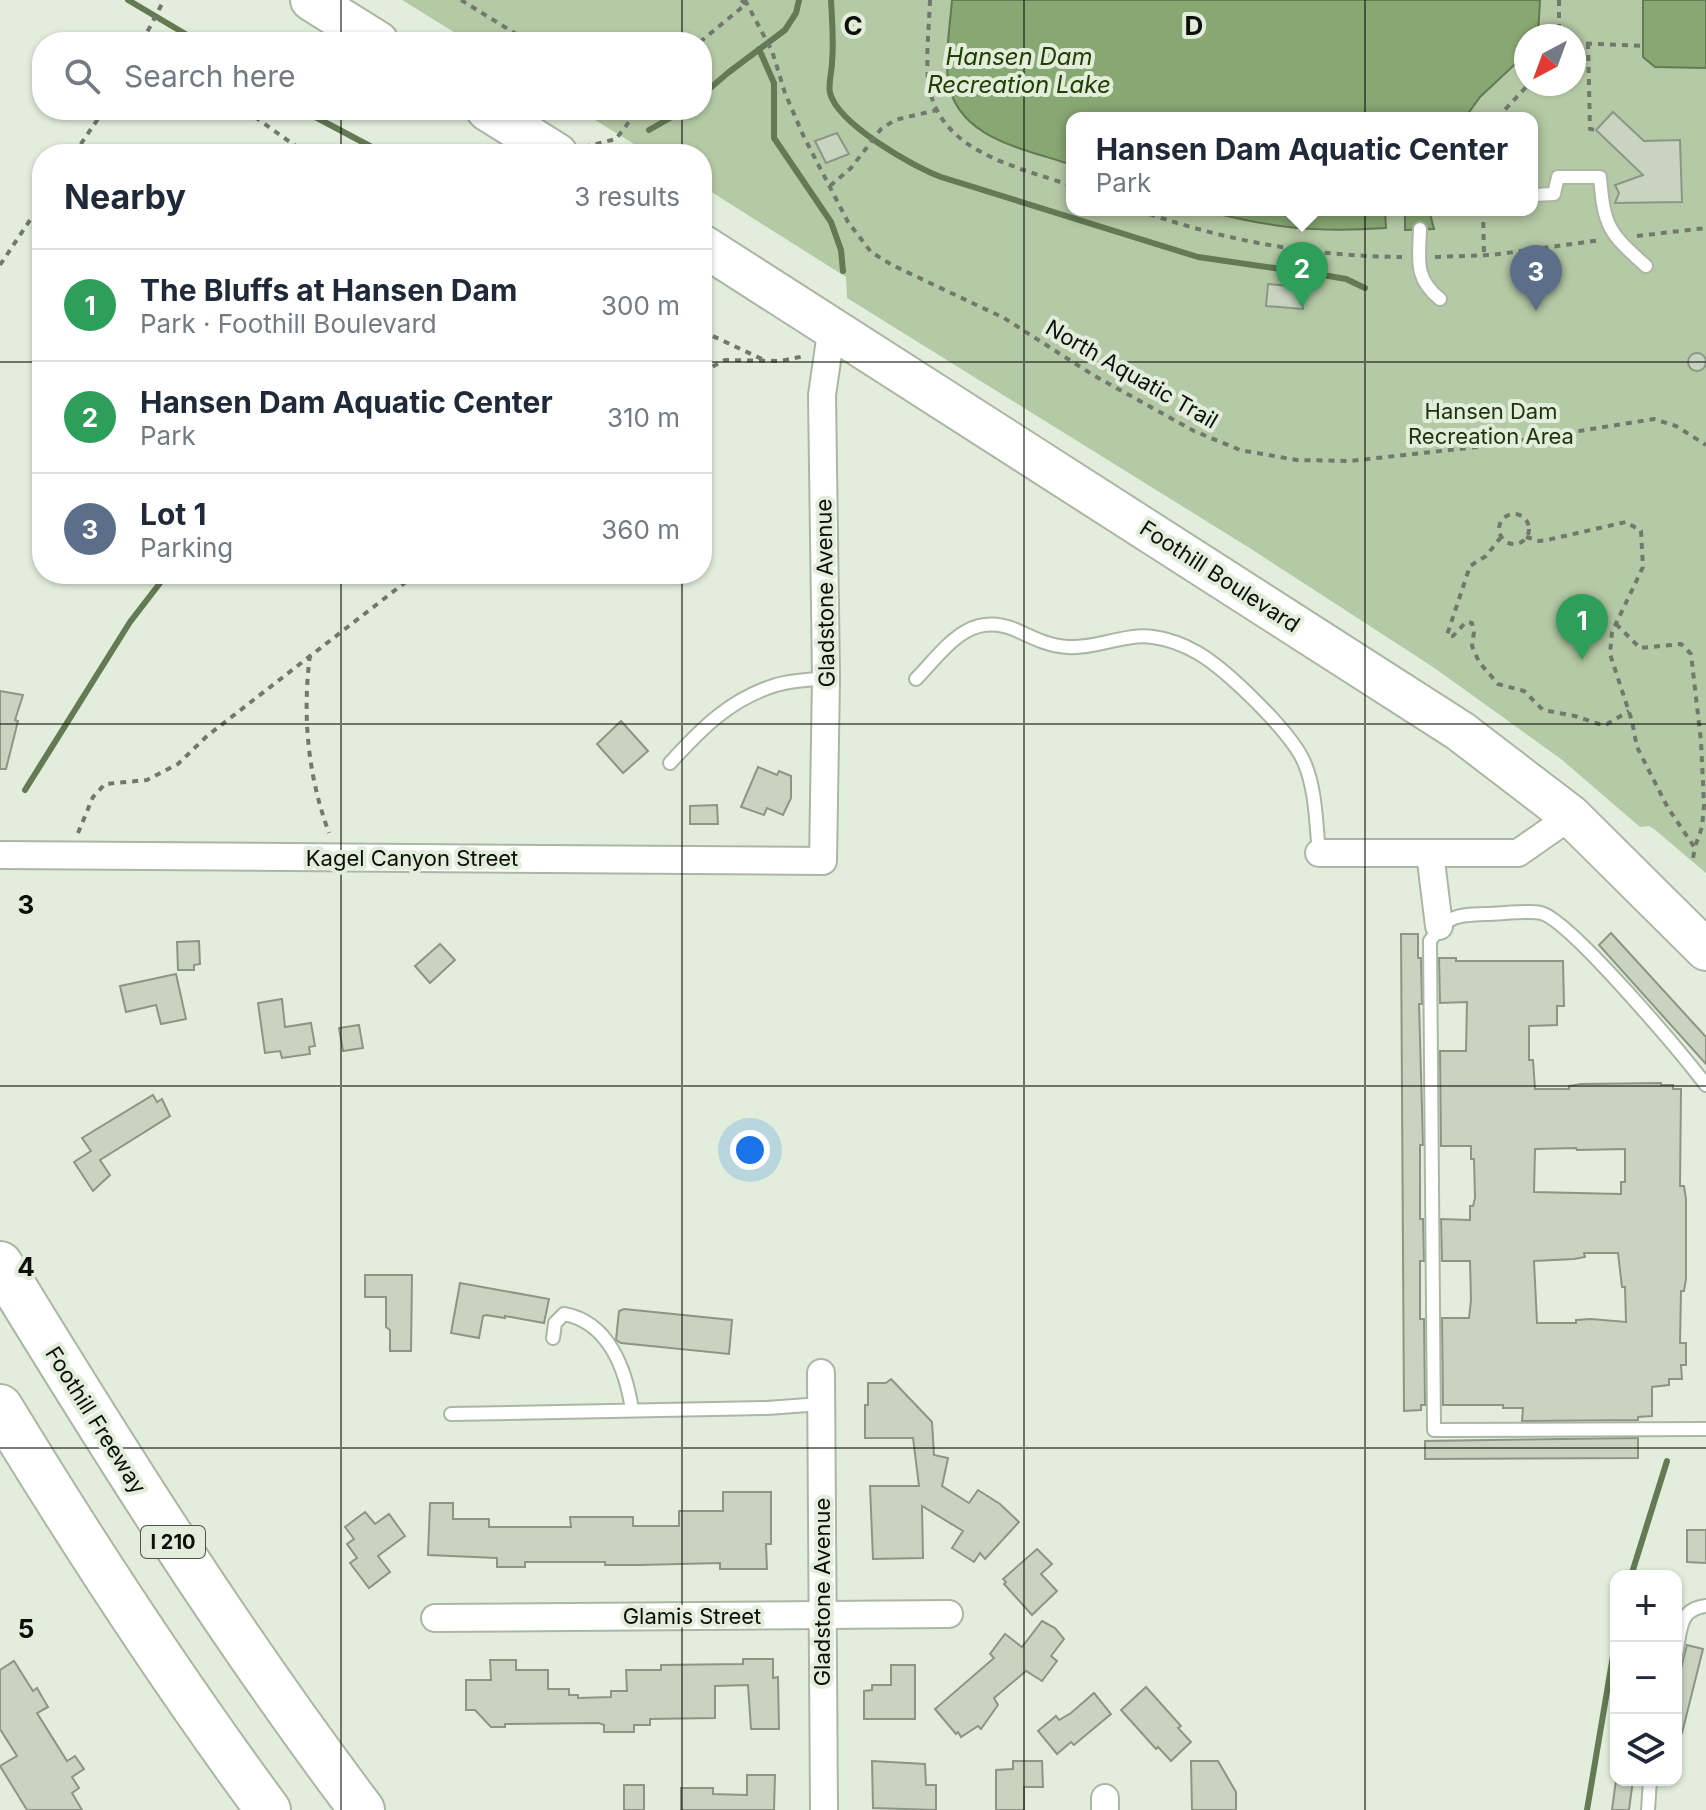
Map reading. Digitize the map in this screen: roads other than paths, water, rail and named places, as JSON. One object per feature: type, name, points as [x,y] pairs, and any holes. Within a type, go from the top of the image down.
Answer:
[{"type":"highway","name":"Foothill Freeway","points":[[0,1264],[172,1542],[278,1697],[362,1810]]},
{"type":"highway","points":[[0,1407],[109,1583],[216,1740],[268,1810]]},
{"type":"main road","points":[[311,0],[362,32]]},
{"type":"main road","points":[[503,120],[540,144]]},
{"type":"main road","name":"Foothill Boulevard","points":[[712,251],[1460,731],[1571,816],[1706,950]]},
{"type":"street","name":"Gladstone Avenue","points":[[823,861],[826,678],[822,395],[832,326]]},
{"type":"street","points":[[1319,853],[1518,853],[1571,816]]},
{"type":"street","points":[[1430,853],[1439,926]]},
{"type":"street","name":"Kagel Canyon Street","points":[[0,855],[823,861]]},
{"type":"street","name":"Gladstone Avenue","points":[[821,1373],[824,1810]]},
{"type":"street","name":"Glamis Street","points":[[435,1618],[949,1614]]},
{"type":"lane","points":[[1538,195],[1554,194],[1558,177],[1600,177],[1603,214],[1616,238],[1646,266]]},
{"type":"lane","points":[[1420,229],[1419,257],[1425,287],[1440,299]]},
{"type":"lane","points":[[916,679],[956,637],[975,625],[1004,625],[1045,644],[1069,648],[1147,636],[1169,639],[1200,654],[1228,676],[1281,729],[1304,762],[1314,805],[1319,853]]},
{"type":"lane","points":[[670,763],[707,722],[750,695],[778,684],[826,678]]},
{"type":"lane","points":[[1706,1085],[1681,1053],[1566,928],[1542,913],[1456,915],[1439,926],[1430,941],[1434,1430],[1706,1429]]},
{"type":"lane","points":[[553,1338],[555,1323],[564,1314],[581,1317],[615,1351],[628,1380],[632,1410]]},
{"type":"lane","points":[[451,1414],[767,1408],[821,1404]]},
{"type":"lane","points":[[1679,1642],[1684,1616],[1693,1607],[1706,1606]]},
{"type":"lane","points":[[1648,1810],[1650,1786]]},
{"type":"water","name":"Hansen Dam Recreation Lake","points":[[952,0],[1540,0],[1539,24],[1514,24],[1514,65],[1480,97],[1469,112],[1066,112],[1066,163],[1015,147],[979,129],[964,116],[954,100],[948,80],[947,50]]},
{"type":"water","points":[[1643,0],[1706,0],[1706,68],[1655,67],[1643,57]]},
{"type":"water","points":[[1229,216],[1385,216],[1386,228],[1294,228]]},
{"type":"water","points":[[1405,216],[1431,216],[1434,229],[1405,230]]},
{"type":"waterway","points":[[128,0],[182,32]]},
{"type":"waterway","points":[[712,86],[785,30],[796,13],[799,0]]},
{"type":"waterway","points":[[831,0],[833,47],[830,93],[847,118],[913,164],[941,177],[1066,216]]},
{"type":"waterway","points":[[759,49],[774,83],[774,138],[831,222],[841,250],[843,271]]},
{"type":"waterway","points":[[321,120],[366,144]]},
{"type":"waterway","points":[[649,130],[666,120]]},
{"type":"waterway","points":[[1066,216],[1198,257],[1346,279],[1365,288]]},
{"type":"waterway","points":[[25,790],[130,622],[159,584]]},
{"type":"waterway","points":[[1633,1570],[1667,1461]]},
{"type":"waterway","points":[[1587,1810],[1615,1642]]},
{"type":"place","name":"Hansen Dam Aquatic Center","points":[[1302,308]]},
{"type":"place","name":"Lot 1","points":[[1536,311]]},
{"type":"place","name":"The Bluffs at Hansen Dam","points":[[1582,660]]},
{"type":"park label","name":"Hansen Dam Recreation Area","points":[[1491,424]]}]
